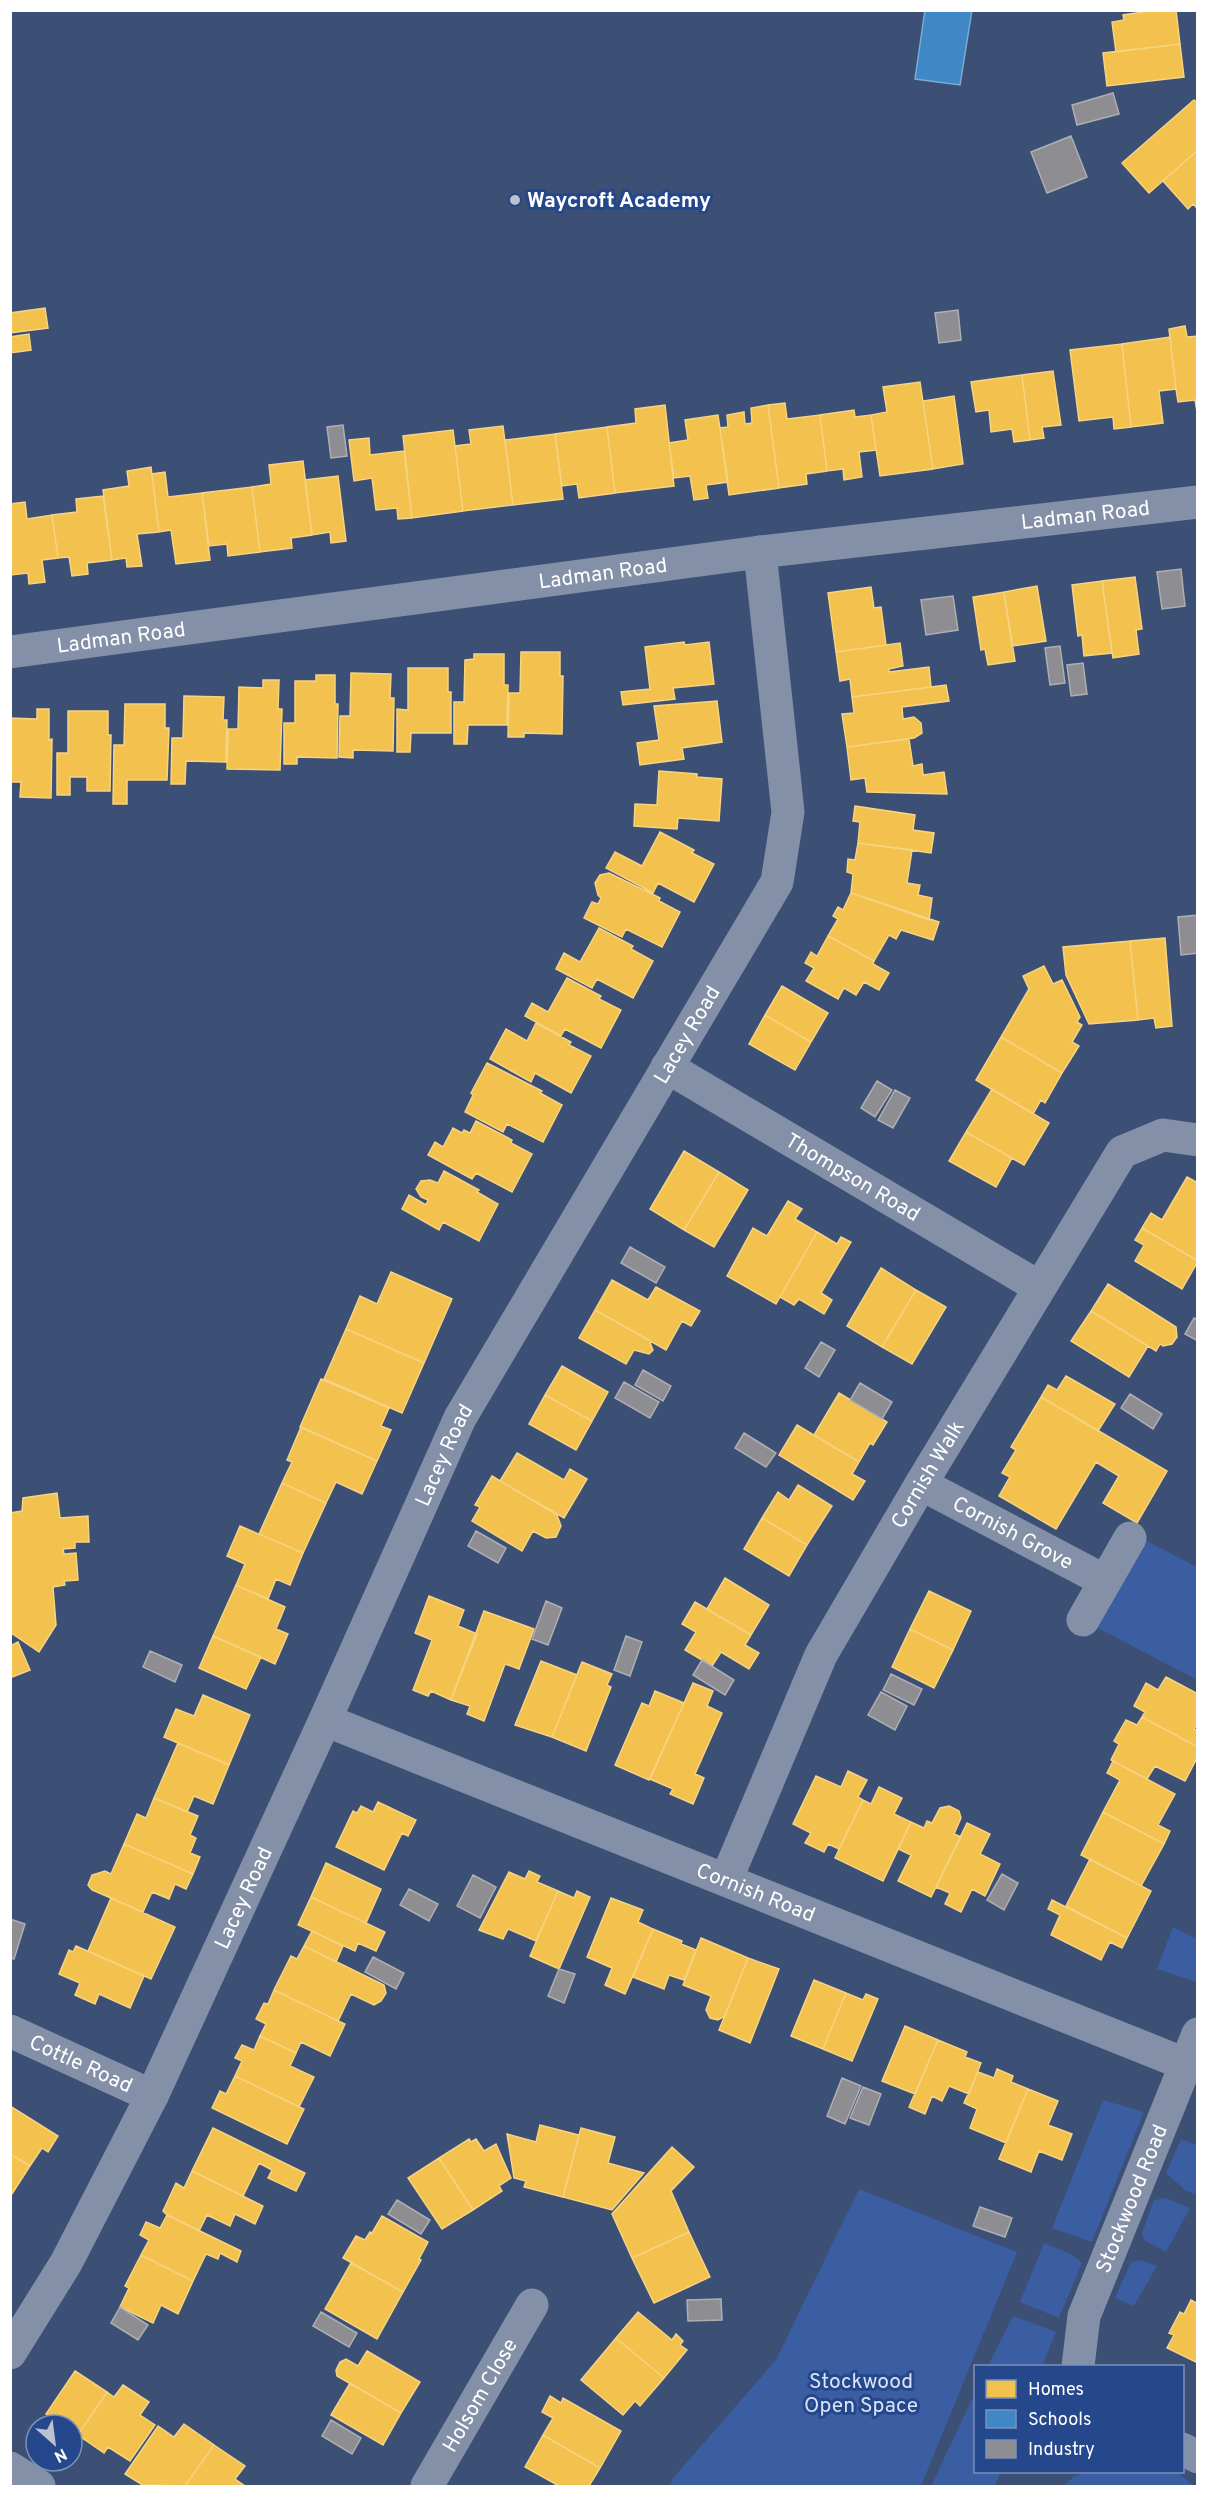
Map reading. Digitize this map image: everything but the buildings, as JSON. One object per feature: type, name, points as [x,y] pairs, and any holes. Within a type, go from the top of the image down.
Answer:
[{"type":"street","name":"Ladman Road","points":[[10,652],[760,552],[1197,502]]},
{"type":"street","name":"Lacey Road","points":[[10,2353],[66,2263],[152,2096],[325,1720],[460,1418],[777,882],[788,812],[760,552]]},
{"type":"street","name":"Thompson Road","points":[[667,1067],[1040,1287]]},
{"type":"street","name":"Cornish Walk","points":[[726,1880],[821,1655],[921,1484],[1122,1152],[1163,1135],[1197,1140]]},
{"type":"street","name":"Cornish Grove","points":[[921,1484],[1106,1581]]},
{"type":"street","points":[[1083,1620],[1130,1538]]},
{"type":"street","name":"Cornish Road","points":[[325,1720],[1185,2064]]},
{"type":"street","name":"Cottle Road","points":[[10,2031],[152,2096]]},
{"type":"street","name":"Stockwood Road","points":[[1078,2365],[1084,2316],[1197,2034]]},
{"type":"street","name":"Holsom Close","points":[[427,2487],[532,2305]]},
{"type":"street","points":[[10,2468],[39,2487]]},
{"type":"green space","points":[[1145,1540],[1197,1567],[1197,1680],[1098,1628]]},
{"type":"green space","points":[[1173,1927],[1197,1939],[1197,1982],[1157,1969]]},
{"type":"green space","points":[[1103,2100],[1144,2112],[1092,2242],[1052,2228]]},
{"type":"green space","points":[[1181,2139],[1197,2145],[1197,2195],[1185,2190],[1166,2173]]},
{"type":"green space","name":"Stockwood Open Space","points":[[859,2189],[1017,2252],[921,2486],[670,2486],[673,2478],[776,2360]]},
{"type":"green space","points":[[1166,2198],[1190,2208],[1166,2252],[1144,2240],[1142,2233],[1154,2200]]},
{"type":"green space","points":[[1044,2243],[1071,2254],[1082,2263],[1059,2318],[1020,2302]]},
{"type":"green space","points":[[1140,2260],[1157,2266],[1134,2306],[1115,2298],[1131,2262]]},
{"type":"green space","points":[[1013,2316],[1056,2332],[1042,2365],[988,2365]]},
{"type":"green space","points":[[974,2395],[974,2473],[1000,2473],[995,2486],[931,2486]]},
{"type":"green space","points":[[1082,2473],[1178,2473],[1194,2486],[1064,2486],[1074,2476]]},
{"type":"place","name":"Waycroft Academy","points":[[515,200]]}]
